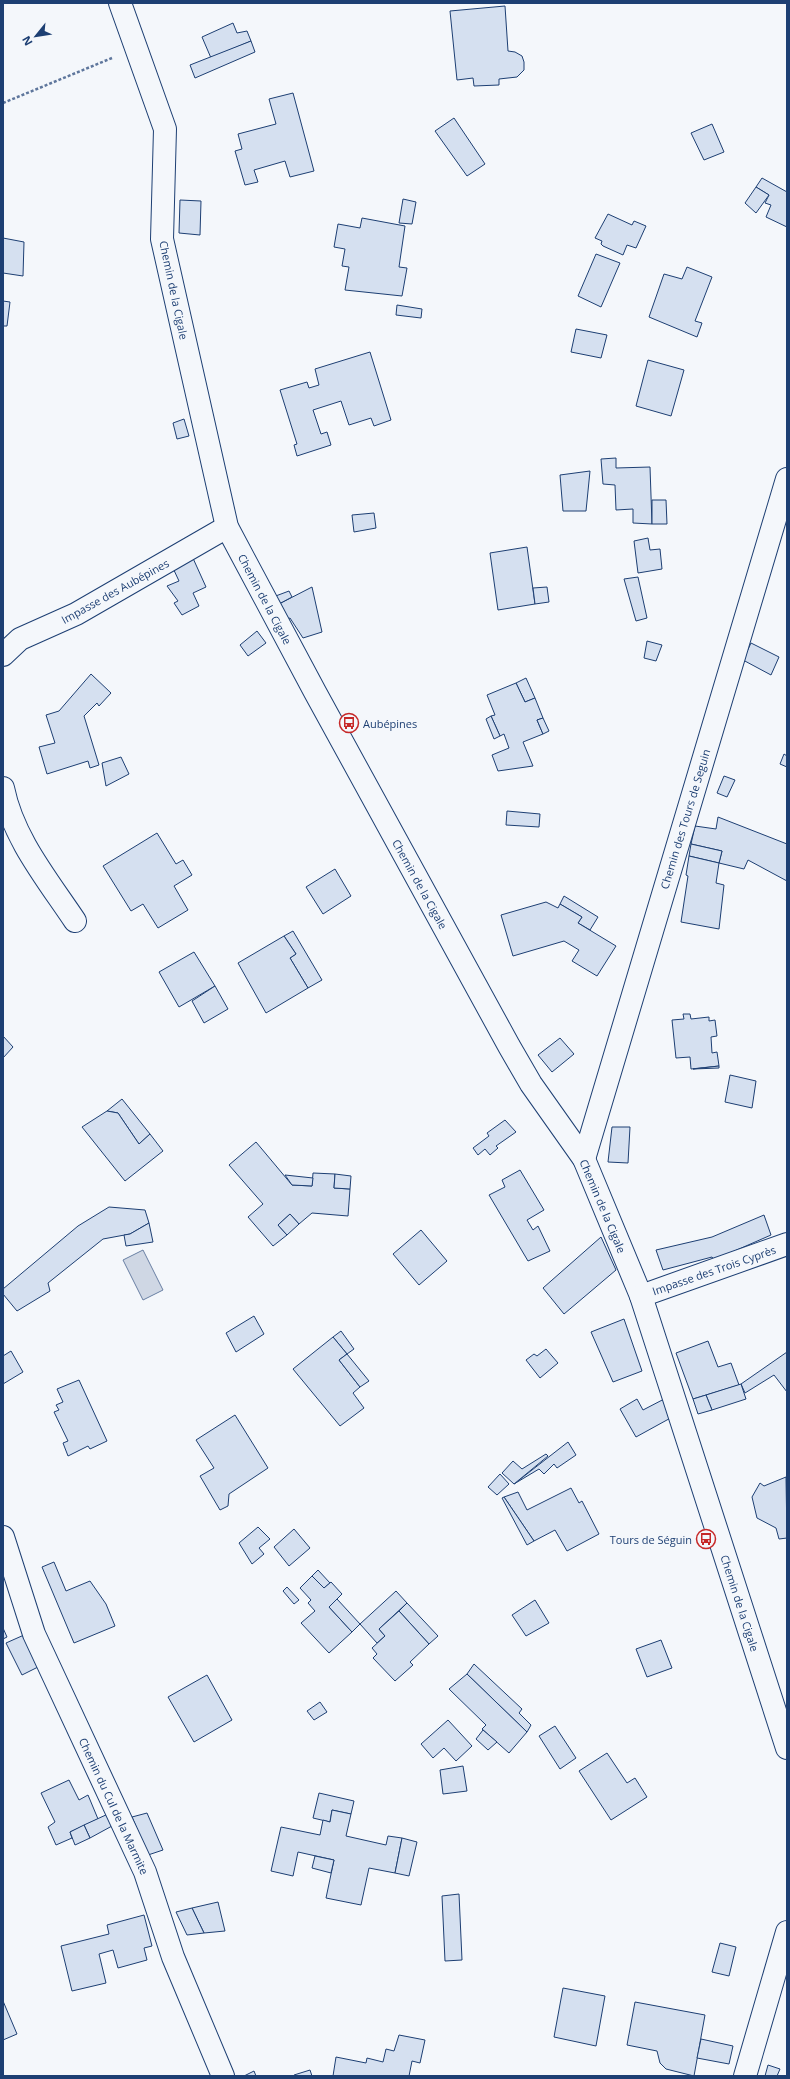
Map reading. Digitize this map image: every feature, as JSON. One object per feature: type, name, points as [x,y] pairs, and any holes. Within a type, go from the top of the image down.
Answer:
[{"type":"street","name":"Chemin de la Cigale","points":[[120,3],[165,129],[162,239],[227,527],[315,692],[509,1046],[531,1084],[584,1159],[641,1296],[787,1748]]},
{"type":"street","name":"Chemin des Tours de Seguin","points":[[584,1159],[787,479]]},
{"type":"street","name":"Impasse des Aubépines","points":[[3,655],[20,639],[76,614],[227,527]]},
{"type":"street","points":[[3,788],[6,805],[22,842],[75,921]]},
{"type":"street","name":"Impasse des Trois Cyprès","points":[[641,1296],[787,1244]]},
{"type":"street","name":"Chemin du Cul de la Marmite","points":[[3,1537],[34,1634],[145,1872],[173,1957],[223,2076]]},
{"type":"street","points":[[745,2076],[787,1932]]},
{"type":"path","points":[[3,102],[136,48]]},
{"type":"shaded area","points":[[143,1250],[163,1290],[143,1300],[123,1260]]},
{"type":"building","points":[[505,6],[508,51],[515,52],[522,56],[524,70],[517,77],[499,79],[499,85],[474,86],[473,78],[457,80],[450,11]]},
{"type":"building","points":[[233,23],[237,33],[247,31],[251,41],[211,58],[202,37]]},
{"type":"building","points":[[251,41],[255,52],[195,78],[190,65]]},
{"type":"building","points":[[293,93],[314,171],[290,177],[285,161],[254,170],[258,182],[245,185],[235,151],[242,149],[238,134],[276,124],[269,99]]},
{"type":"building","points":[[454,118],[485,164],[467,176],[435,131]]},
{"type":"building","points":[[712,124],[724,152],[704,160],[691,133]]},
{"type":"building","points":[[762,178],[787,192],[787,227],[766,217],[771,205],[765,203],[769,195],[756,187]]},
{"type":"building","points":[[756,187],[769,195],[756,213],[745,203]]},
{"type":"building","points":[[403,199],[416,202],[412,224],[399,223]]},
{"type":"building","points":[[180,200],[201,201],[200,235],[179,233]]},
{"type":"building","points":[[608,214],[632,225],[634,221],[646,226],[636,248],[627,245],[623,255],[603,246],[601,244],[602,241],[595,238]]},
{"type":"building","points":[[362,218],[405,226],[399,267],[407,268],[402,296],[345,290],[349,267],[342,266],[345,249],[334,247],[338,224],[360,228]]},
{"type":"building","points":[[3,238],[24,242],[23,276],[3,273]]},
{"type":"building","points":[[596,254],[620,263],[601,307],[578,296]]},
{"type":"building","points":[[687,267],[712,277],[695,321],[702,323],[697,337],[649,317],[664,274],[682,279]]},
{"type":"building","points":[[3,301],[10,302],[7,326],[3,326]]},
{"type":"building","points":[[397,305],[422,309],[421,318],[396,315]]},
{"type":"building","points":[[576,329],[607,335],[601,358],[571,352]]},
{"type":"building","points":[[370,352],[391,420],[374,426],[371,418],[349,425],[341,401],[313,410],[321,434],[327,432],[331,445],[297,456],[294,445],[297,444],[280,390],[307,382],[309,388],[319,385],[315,369]]},
{"type":"building","points":[[648,360],[684,370],[671,416],[636,406]]},
{"type":"building","points":[[184,419],[189,436],[177,439],[173,423]]},
{"type":"building","points":[[616,458],[616,468],[650,467],[652,524],[633,523],[633,509],[616,510],[615,485],[603,484],[601,459]]},
{"type":"building","points":[[590,471],[586,511],[563,511],[560,475]]},
{"type":"building","points":[[652,500],[666,500],[667,524],[652,524]]},
{"type":"building","points":[[374,513],[376,528],[354,532],[352,515]]},
{"type":"building","points":[[648,538],[650,550],[660,549],[662,569],[638,573],[634,541]]},
{"type":"building","points":[[527,547],[535,604],[498,610],[490,553]]},
{"type":"building","points":[[192,556],[206,587],[193,593],[199,606],[182,615],[174,603],[178,601],[167,586],[179,581],[172,566]]},
{"type":"building","points":[[638,577],[647,618],[636,621],[624,579]]},
{"type":"building","points":[[312,587],[322,632],[303,638],[290,618],[285,620],[277,605]]},
{"type":"building","points":[[547,587],[549,602],[535,604],[533,588]]},
{"type":"building","points":[[289,591],[292,597],[277,605],[273,597]]},
{"type":"building","points":[[257,631],[266,643],[248,656],[240,645]]},
{"type":"building","points":[[647,641],[662,645],[656,661],[644,658]]},
{"type":"building","points":[[751,643],[779,657],[771,675],[743,660]]},
{"type":"building","points":[[91,674],[111,693],[99,706],[97,703],[84,716],[99,765],[90,768],[88,761],[47,774],[39,747],[55,743],[46,715],[59,711]]},
{"type":"building","points":[[526,678],[535,698],[525,702],[516,683]]},
{"type":"building","points":[[516,683],[525,702],[535,698],[543,718],[537,720],[543,734],[523,742],[533,766],[498,771],[492,755],[509,748],[504,734],[500,736],[491,716],[495,715],[487,695]]},
{"type":"building","points":[[491,716],[500,736],[494,739],[486,719]]},
{"type":"building","points":[[543,718],[549,731],[543,734],[537,720]]},
{"type":"building","points":[[784,754],[787,756],[787,767],[780,764]]},
{"type":"building","points":[[121,757],[129,774],[106,786],[102,763]]},
{"type":"building","points":[[724,776],[735,780],[727,797],[717,793]]},
{"type":"building","points":[[507,811],[540,814],[539,827],[506,825]]},
{"type":"building","points":[[718,817],[787,844],[787,881],[748,860],[744,869],[719,863],[722,851],[691,844],[695,826],[716,829]]},
{"type":"building","points":[[157,833],[176,864],[183,860],[192,875],[174,886],[188,910],[158,928],[143,904],[131,911],[103,866]]},
{"type":"building","points":[[691,844],[722,851],[719,863],[689,856]]},
{"type":"building","points":[[689,856],[719,863],[716,883],[724,885],[719,929],[681,922],[688,876],[686,875]]},
{"type":"building","points":[[335,869],[351,896],[323,914],[306,887]]},
{"type":"building","points":[[564,896],[598,917],[590,930],[578,923],[582,917],[560,904]]},
{"type":"building","points":[[546,902],[558,908],[560,904],[582,917],[578,923],[616,946],[597,976],[572,961],[579,950],[564,941],[513,956],[501,915]]},
{"type":"building","points":[[293,931],[322,980],[308,988],[290,958],[296,954],[284,936]]},
{"type":"building","points":[[284,936],[296,954],[290,958],[308,988],[266,1013],[238,963]]},
{"type":"building","points":[[194,952],[215,986],[179,1007],[159,972]]},
{"type":"building","points":[[215,986],[228,1009],[204,1023],[192,1001]]},
{"type":"building","points":[[683,1014],[690,1014],[691,1019],[709,1017],[709,1021],[715,1020],[717,1036],[711,1037],[712,1053],[717,1052],[719,1066],[691,1069],[690,1057],[676,1058],[672,1020],[684,1019]]},
{"type":"building","points":[[3,1036],[13,1047],[3,1058]]},
{"type":"building","points":[[560,1038],[574,1054],[552,1072],[538,1055]]},
{"type":"building","points":[[719,1066],[719,1068],[693,1069]]},
{"type":"building","points":[[730,1075],[756,1081],[752,1108],[725,1102]]},
{"type":"building","points":[[122,1099],[150,1134],[139,1144],[118,1113],[107,1111]]},
{"type":"building","points":[[107,1111],[118,1113],[139,1144],[150,1134],[163,1151],[125,1181],[82,1127]]},
{"type":"building","points":[[505,1120],[516,1132],[496,1146],[498,1148],[490,1155],[485,1149],[478,1155],[473,1148],[489,1136],[487,1133]]},
{"type":"building","points":[[612,1127],[630,1127],[628,1163],[608,1162]]},
{"type":"building","points":[[256,1142],[292,1185],[312,1186],[313,1173],[335,1174],[334,1188],[350,1189],[348,1216],[312,1213],[299,1224],[290,1214],[278,1225],[287,1235],[273,1246],[248,1217],[263,1204],[229,1165]]},
{"type":"building","points":[[520,1170],[544,1210],[527,1220],[533,1230],[538,1226],[550,1251],[528,1261],[489,1195],[505,1187],[502,1180]]},
{"type":"building","points":[[335,1174],[351,1176],[350,1189],[334,1188]]},
{"type":"building","points":[[285,1175],[313,1178],[312,1186],[292,1185]]},
{"type":"building","points":[[109,1207],[145,1210],[149,1223],[130,1234],[103,1239],[48,1283],[50,1291],[17,1311],[3,1294],[3,1289],[78,1226]]},
{"type":"building","points":[[290,1214],[299,1224],[287,1235],[278,1225]]},
{"type":"building","points":[[764,1215],[771,1235],[714,1260],[712,1257],[663,1270],[656,1250],[712,1237]]},
{"type":"building","points":[[149,1223],[153,1242],[126,1246],[124,1235],[130,1234]]},
{"type":"building","points":[[421,1230],[447,1261],[419,1285],[393,1254]]},
{"type":"building","points":[[601,1237],[616,1270],[564,1314],[543,1288]]},
{"type":"building","points":[[254,1316],[264,1334],[236,1352],[226,1333]]},
{"type":"building","points":[[624,1319],[642,1371],[613,1382],[591,1332]]},
{"type":"building","points":[[341,1331],[354,1349],[347,1354],[333,1337]]},
{"type":"building","points":[[333,1337],[347,1354],[339,1360],[360,1387],[353,1393],[364,1408],[340,1426],[293,1369]]},
{"type":"building","points":[[708,1341],[718,1367],[731,1363],[739,1385],[693,1399],[676,1353]]},
{"type":"building","points":[[546,1349],[558,1363],[540,1378],[526,1360],[534,1354],[537,1356]]},
{"type":"building","points":[[11,1351],[23,1372],[3,1384],[3,1356]]},
{"type":"building","points":[[787,1352],[787,1392],[774,1375],[745,1393],[741,1384]]},
{"type":"building","points":[[347,1354],[369,1381],[360,1387],[339,1360]]},
{"type":"building","points":[[79,1380],[107,1441],[90,1449],[88,1446],[68,1456],[63,1443],[68,1441],[54,1412],[59,1410],[56,1405],[63,1402],[57,1389]]},
{"type":"building","points":[[741,1384],[746,1399],[712,1410],[706,1395]]},
{"type":"building","points":[[706,1395],[712,1410],[698,1414],[693,1399]]},
{"type":"building","points":[[668,1397],[676,1415],[636,1437],[620,1409],[637,1399],[643,1410]]},
{"type":"building","points":[[235,1415],[268,1468],[229,1494],[228,1506],[220,1510],[200,1476],[214,1468],[196,1440]]},
{"type":"building","points":[[568,1442],[576,1455],[557,1468],[554,1464],[544,1474],[539,1469],[514,1484]]},
{"type":"building","points":[[546,1454],[548,1456],[514,1484],[502,1473],[513,1461],[522,1469]]},
{"type":"building","points":[[500,1474],[509,1484],[497,1495],[488,1487]]},
{"type":"building","points":[[786,1477],[787,1538],[779,1539],[776,1528],[757,1518],[752,1497],[760,1483],[764,1486]]},
{"type":"building","points":[[571,1488],[579,1503],[582,1501],[599,1534],[567,1551],[555,1530],[534,1541],[504,1497],[518,1492],[527,1510]]},
{"type":"building","points":[[504,1497],[534,1541],[527,1545],[502,1498]]},
{"type":"building","points":[[258,1527],[270,1539],[259,1548],[264,1554],[252,1564],[239,1543]]},
{"type":"building","points":[[294,1529],[310,1548],[289,1566],[274,1547]]},
{"type":"building","points":[[54,1562],[66,1591],[90,1581],[106,1604],[115,1626],[74,1643],[42,1567]]},
{"type":"building","points":[[318,1570],[330,1583],[324,1588],[312,1576]]},
{"type":"building","points":[[312,1576],[324,1588],[331,1582],[342,1594],[329,1607],[352,1632],[329,1653],[301,1623],[315,1611],[308,1603],[311,1600],[300,1588]]},
{"type":"building","points":[[287,1587],[299,1600],[294,1604],[283,1591]]},
{"type":"building","points":[[396,1591],[407,1603],[379,1629],[385,1636],[377,1643],[360,1624]]},
{"type":"building","points":[[337,1599],[360,1624],[352,1632],[329,1607]]},
{"type":"building","points":[[535,1600],[549,1623],[526,1636],[512,1615]]},
{"type":"building","points":[[407,1603],[438,1636],[429,1644],[399,1611]]},
{"type":"building","points":[[399,1611],[429,1644],[410,1662],[413,1665],[395,1681],[373,1658],[377,1654],[372,1648],[385,1636],[379,1629]]},
{"type":"building","points":[[3,1628],[7,1637],[3,1639]]},
{"type":"building","points":[[24,1635],[38,1667],[22,1675],[6,1643]]},
{"type":"building","points":[[661,1640],[672,1668],[647,1677],[636,1649]]},
{"type":"building","points":[[474,1664],[522,1709],[519,1713],[531,1725],[527,1732],[467,1674]]},
{"type":"building","points":[[467,1674],[527,1732],[509,1753],[482,1729],[486,1725],[449,1689]]},
{"type":"building","points":[[207,1675],[232,1720],[194,1742],[168,1697]]},
{"type":"building","points":[[320,1702],[327,1712],[314,1720],[307,1711]]},
{"type":"building","points":[[448,1720],[472,1746],[456,1761],[444,1748],[433,1758],[421,1744]]},
{"type":"building","points":[[555,1726],[576,1758],[560,1769],[539,1736]]},
{"type":"building","points":[[483,1730],[497,1742],[488,1750],[476,1739]]},
{"type":"building","points":[[607,1753],[627,1783],[635,1778],[647,1797],[611,1820],[579,1771]]},
{"type":"building","points":[[463,1766],[467,1791],[443,1794],[440,1770]]},
{"type":"building","points":[[69,1780],[79,1800],[88,1795],[98,1819],[70,1832],[72,1838],[56,1845],[48,1827],[55,1822],[41,1793]]},
{"type":"building","points":[[319,1793],[354,1801],[351,1814],[332,1810],[330,1822],[313,1818]]},
{"type":"building","points":[[332,1810],[351,1814],[346,1836],[386,1845],[388,1836],[402,1838],[395,1873],[369,1868],[361,1905],[326,1898],[334,1860],[298,1852],[293,1876],[271,1871],[281,1827],[320,1835],[323,1820],[330,1822]]},
{"type":"building","points":[[147,1813],[163,1850],[148,1855],[132,1817]]},
{"type":"building","points":[[108,1814],[112,1826],[90,1838],[84,1825]]},
{"type":"building","points":[[84,1825],[90,1838],[75,1845],[70,1832]]},
{"type":"building","points":[[402,1838],[417,1842],[409,1876],[395,1873]]},
{"type":"building","points":[[315,1856],[334,1860],[331,1873],[312,1868]]},
{"type":"building","points":[[459,1894],[462,1960],[445,1961],[442,1896]]},
{"type":"building","points":[[218,1902],[225,1931],[204,1933],[192,1908]]},
{"type":"building","points":[[192,1908],[204,1933],[187,1935],[176,1912]]},
{"type":"building","points":[[144,1915],[152,1946],[144,1948],[147,1960],[118,1968],[113,1950],[99,1954],[106,1983],[72,1991],[61,1946],[109,1934],[107,1925]]},
{"type":"building","points":[[720,1943],[736,1947],[729,1976],[712,1972]]},
{"type":"building","points":[[563,1988],[605,1996],[596,2046],[554,2037]]},
{"type":"building","points":[[3,2001],[17,2034],[3,2040]]},
{"type":"building","points":[[635,2002],[705,2015],[694,2076],[666,2069],[660,2063],[657,2051],[627,2045]]},
{"type":"building","points":[[399,2035],[425,2040],[420,2063],[412,2061],[409,2076],[333,2076],[336,2057],[366,2063],[367,2058],[383,2062],[386,2049],[394,2051]]},
{"type":"building","points":[[701,2039],[733,2046],[729,2064],[697,2058]]},
{"type":"building","points":[[768,2065],[780,2069],[777,2076],[765,2076]]},
{"type":"building","points":[[310,2070],[312,2076],[294,2075]]},
{"type":"building","points":[[254,2071],[256,2076],[244,2076]]},
{"type":"place","name":"Aubépines","points":[[349,723]]},
{"type":"place","name":"Tours de Séguin","points":[[706,1539]]}]
